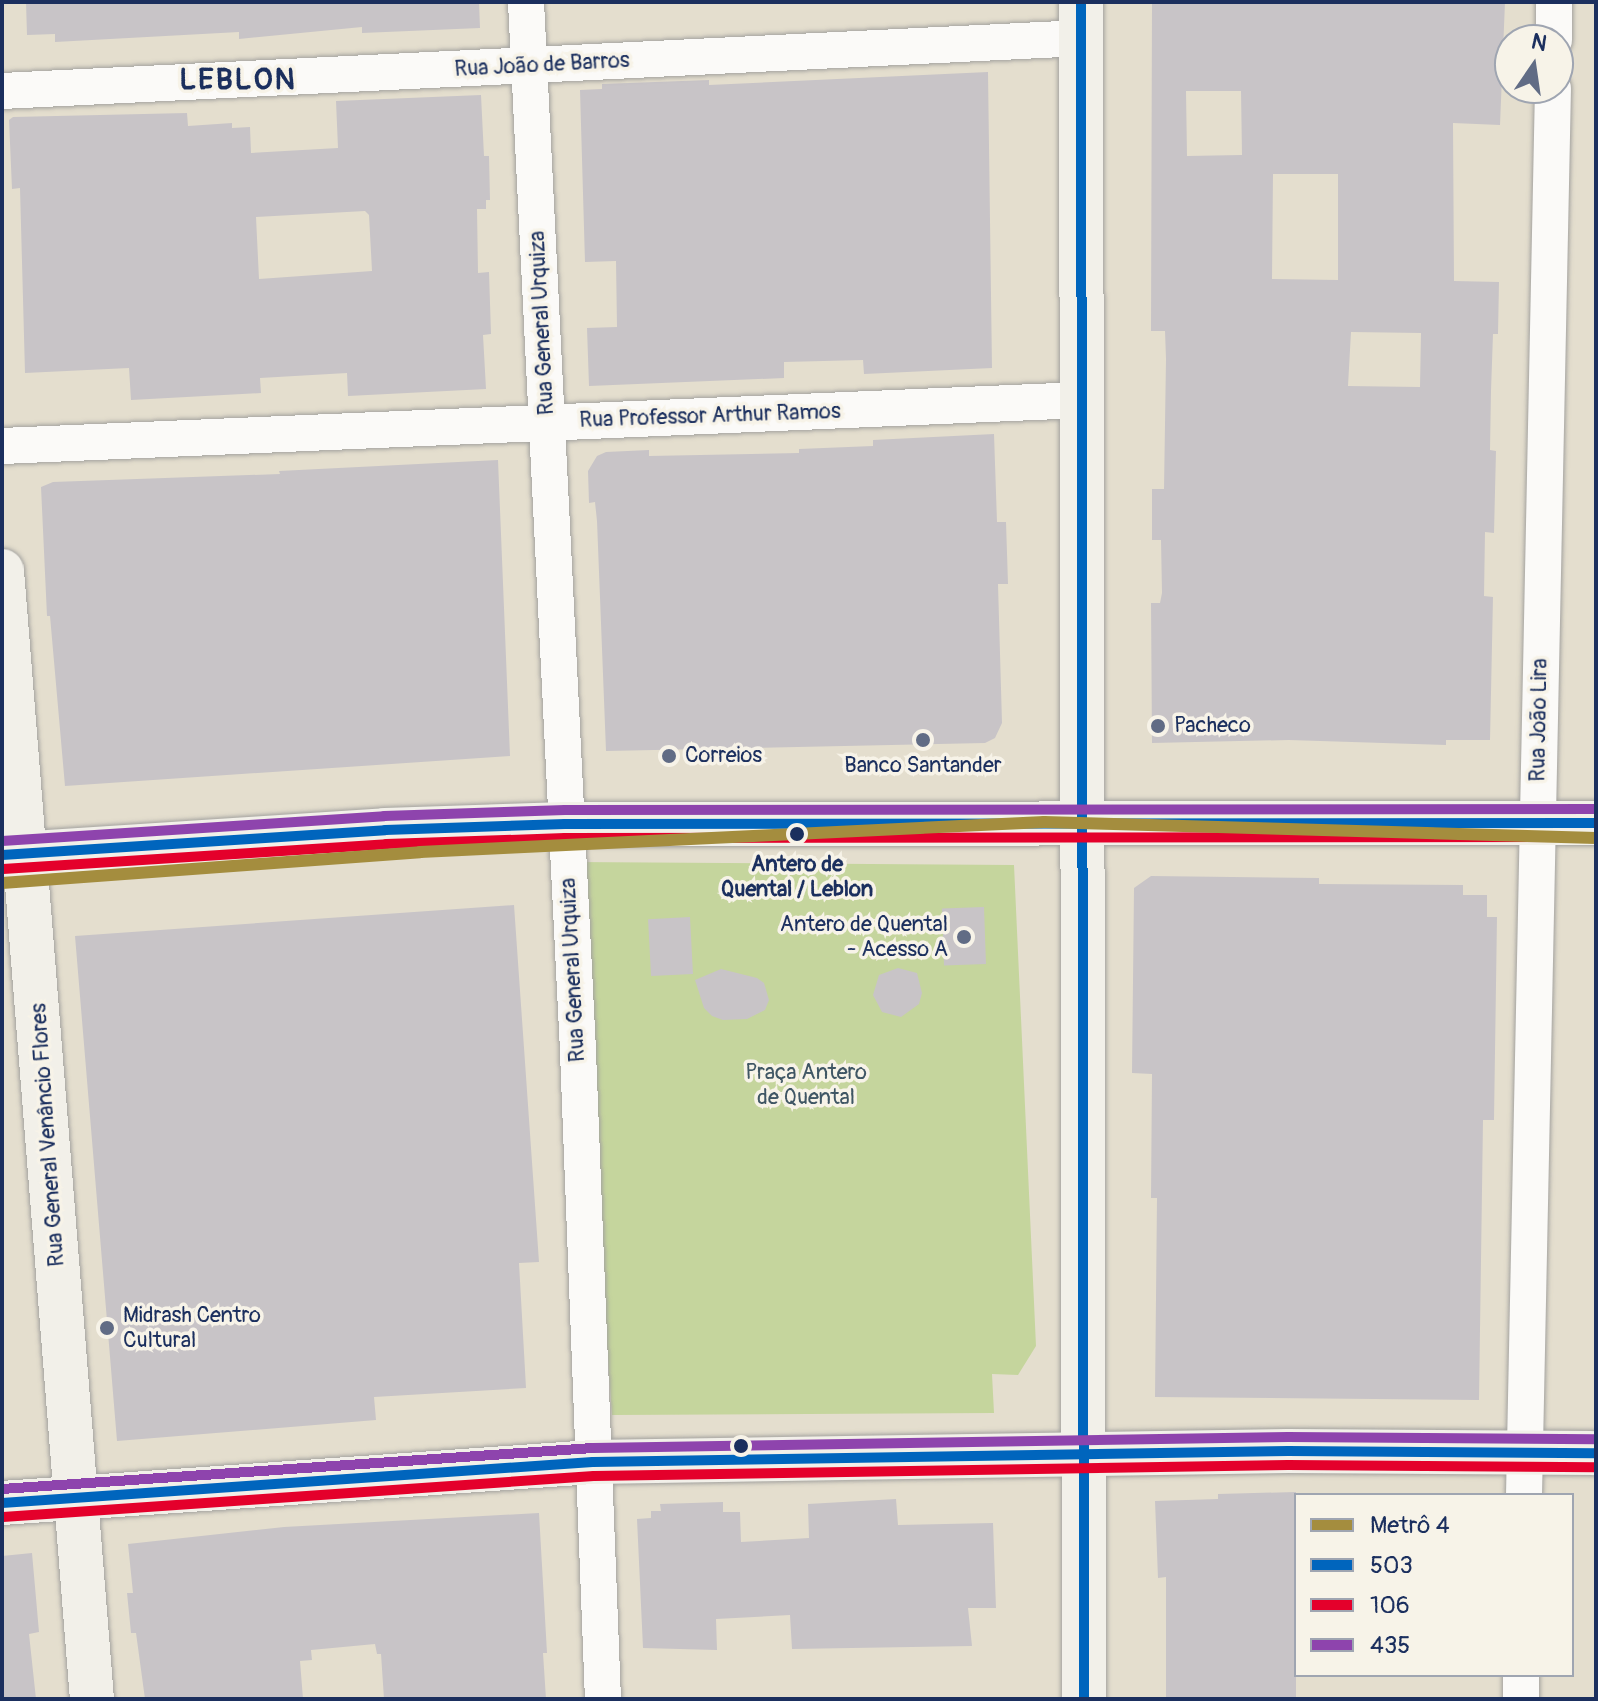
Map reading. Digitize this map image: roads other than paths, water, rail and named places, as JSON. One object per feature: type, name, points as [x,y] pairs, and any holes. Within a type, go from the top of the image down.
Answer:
[{"type":"main road","points":[[1082,20],[1084,1699]]},
{"type":"main road","name":"Rua General Venâncio Flores","points":[[2,571],[14,854],[92,1699]]},
{"type":"main road","points":[[14,854],[385,830],[565,824],[880,821],[1084,825],[1596,823]]},
{"type":"main road","points":[[2,1503],[75,1495],[593,1462],[1086,1454],[1596,1453]]},
{"type":"street","name":"Rua General Urquiza","points":[[526,2],[578,1052],[603,1699]]},
{"type":"street","points":[[1554,2],[1554,24]]},
{"type":"street","name":"Rua João de Barros","points":[[2,91],[529,65],[1082,20]]},
{"type":"street","name":"Rua João Lira","points":[[1524,1493],[1553,104]]},
{"type":"street","name":"Rua Professor Arthur Ramos","points":[[2,446],[1082,400]]},
{"type":"street","points":[[1521,1677],[1521,1699]]},
{"type":"metro line","name":"4","points":[[2,883],[420,852],[1044,822],[1596,838]]},
{"type":"place","name":"Pacheco","points":[[1158,726]]},
{"type":"place","name":"Banco Santander","points":[[923,740]]},
{"type":"place","name":"Correios","points":[[669,756]]},
{"type":"place","name":"Antero de Quental / Leblon","points":[[797,834]]},
{"type":"place","name":"Antero de Quental - Acesso A","points":[[964,937]]},
{"type":"place","name":"Midrash Centro Cultural","points":[[107,1328]]},
{"type":"district","name":"LEBLON","points":[[238,80]]},
{"type":"park label","name":"Praça Antero de Quental","points":[[806,1084]]}]
